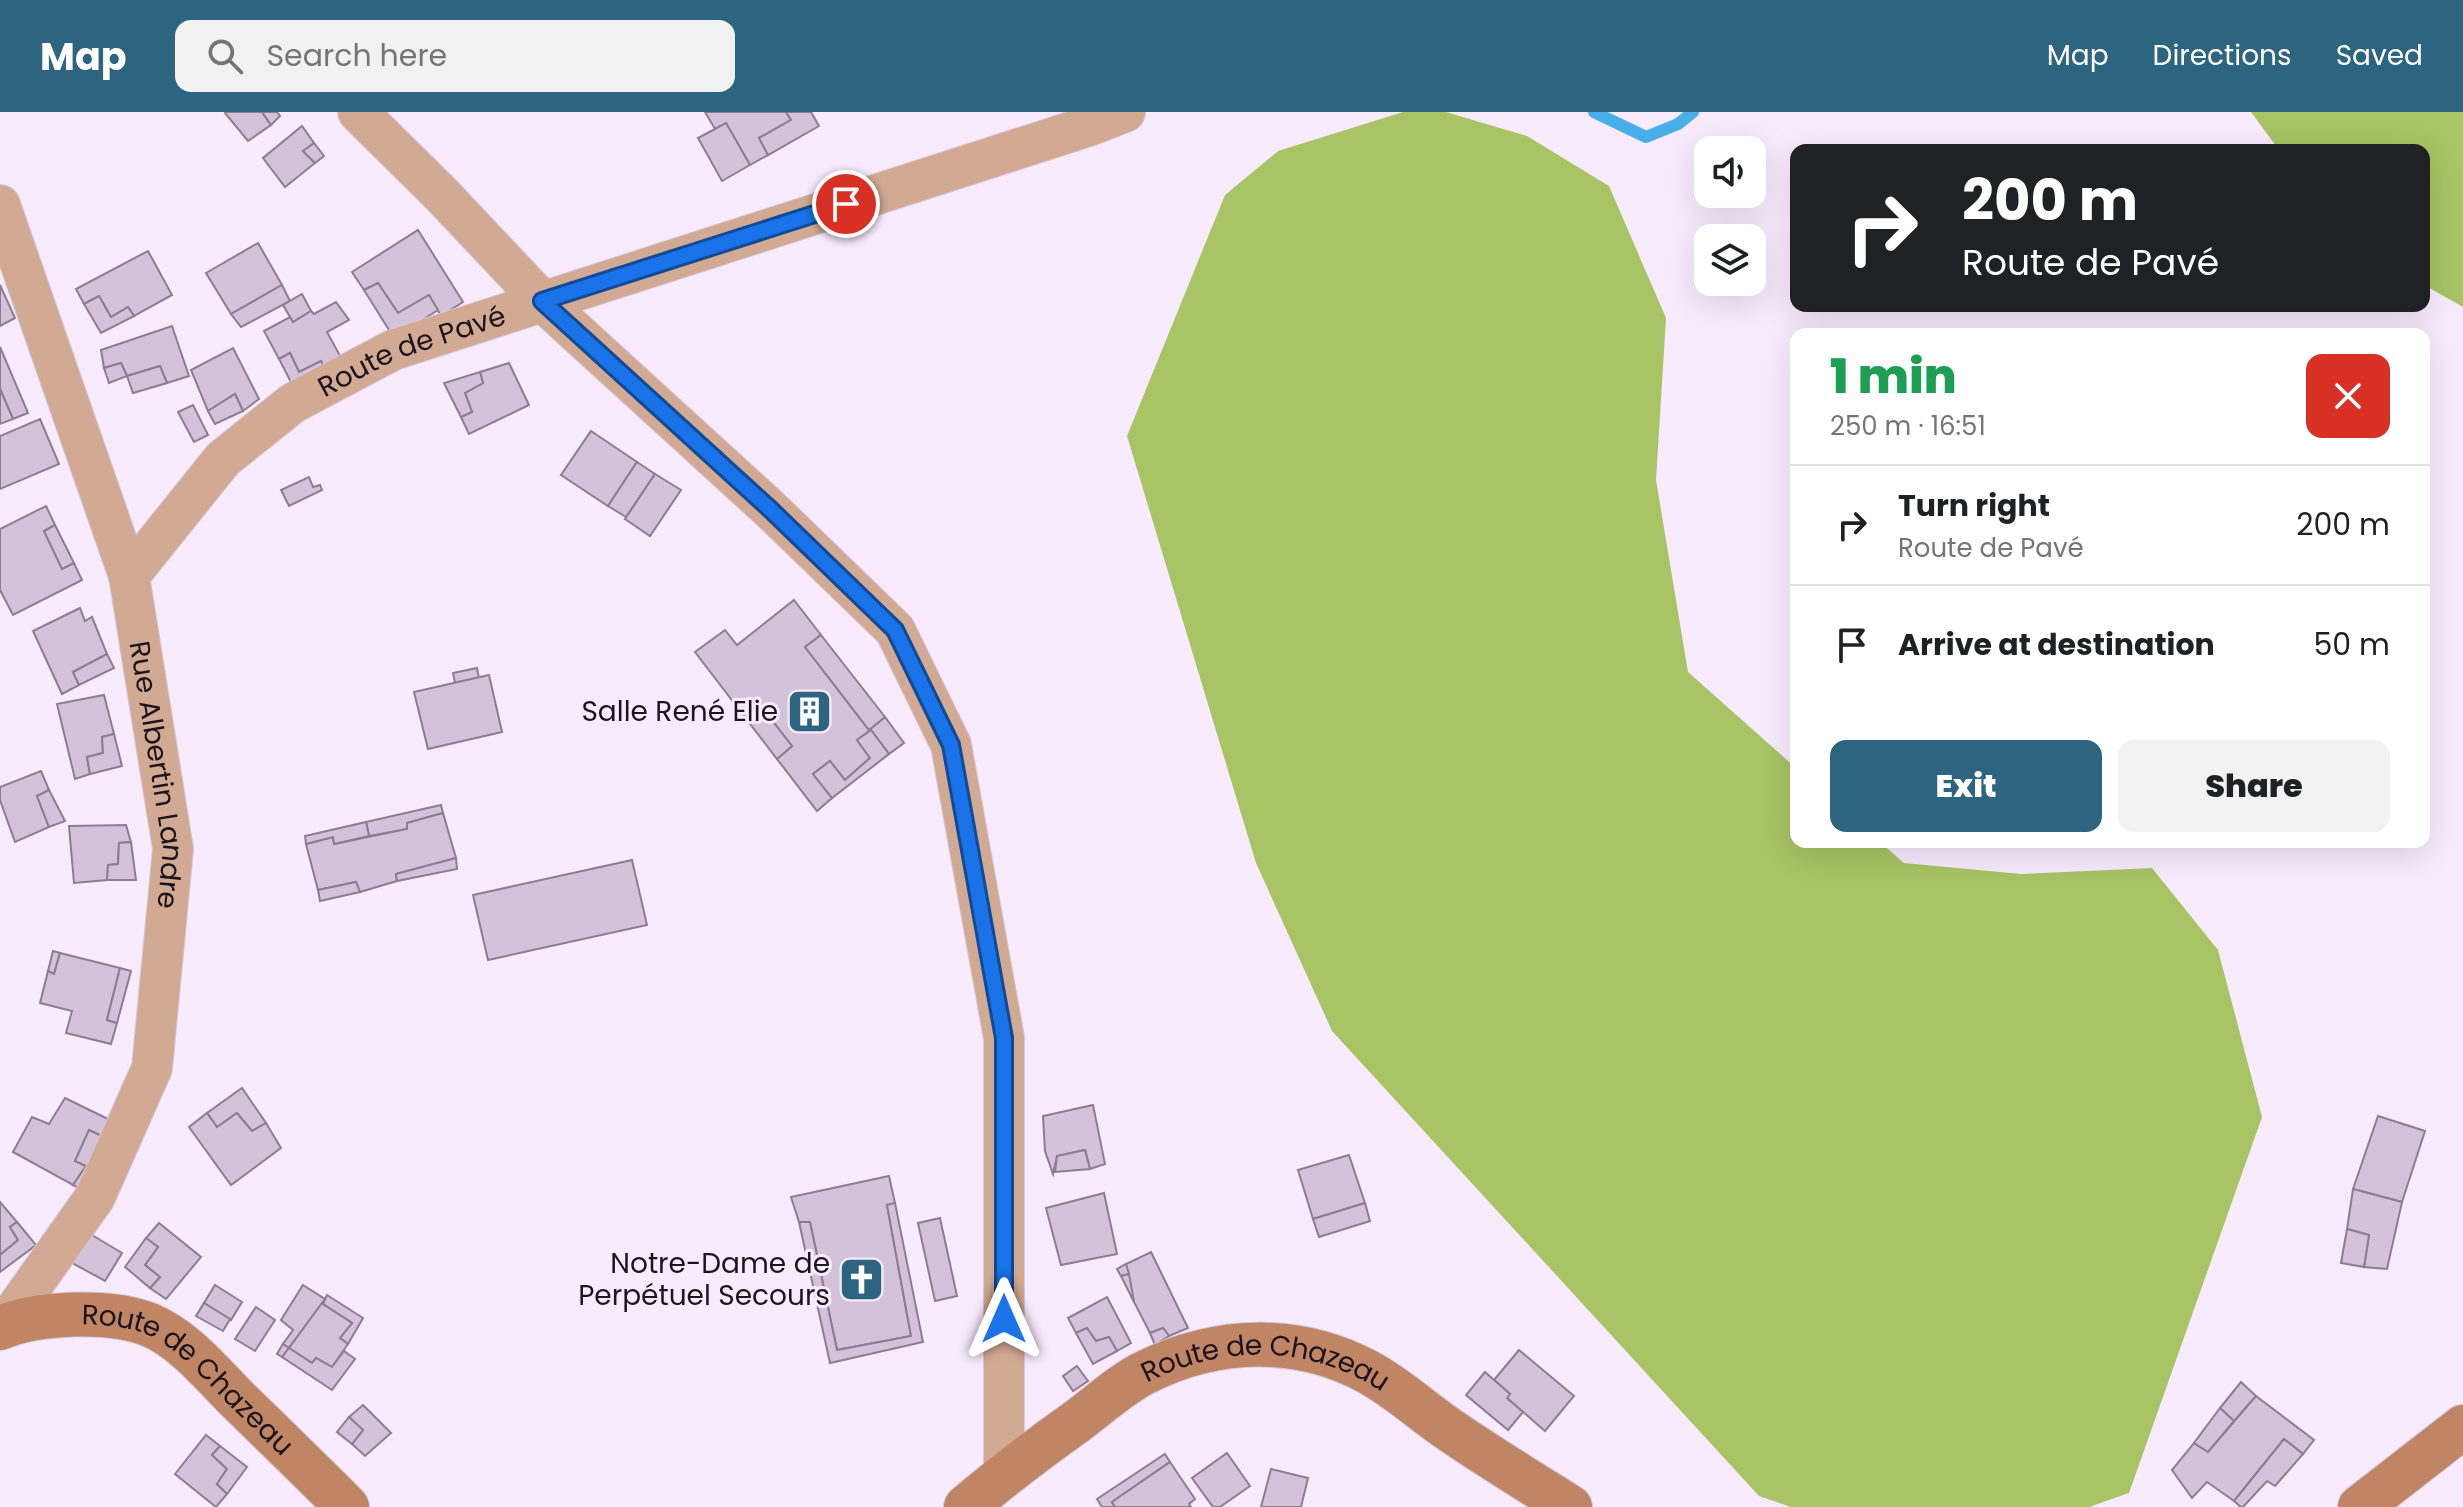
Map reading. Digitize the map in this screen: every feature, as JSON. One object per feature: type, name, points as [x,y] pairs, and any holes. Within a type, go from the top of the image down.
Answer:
[{"type":"main road","name":"Route de Chazeau","points":[[2,1328],[36,1318],[89,1316],[148,1324],[169,1335],[198,1361],[347,1507]]},
{"type":"main road","name":"Route de Chazeau","points":[[966,1507],[1004,1475],[1143,1373],[1182,1357],[1219,1348],[1257,1344],[1298,1346],[1368,1372],[1491,1459],[1570,1507]]},
{"type":"main road","points":[[2360,1507],[2463,1427]]},
{"type":"street","points":[[358,112],[542,301],[771,510],[895,630],[951,745],[1004,1038],[1004,1475]]},
{"type":"street","name":"Route de Pavé","points":[[129,576],[223,459],[293,403],[393,350],[1125,112]]},
{"type":"street","name":"Rue Albertin Landre","points":[[0,205],[129,576],[173,849],[152,1068],[95,1197],[2,1328]]},
{"type":"green space","points":[[1403,112],[1446,112],[1527,136],[1609,186],[1666,318],[1656,480],[1688,672],[1790,763],[1790,848],[1887,848],[1904,863],[2021,874],[2152,868],[2218,950],[2262,1117],[2129,1493],[2089,1507],[1791,1507],[1759,1496],[1332,1031],[1256,863],[1127,436],[1225,195],[1278,151]]},
{"type":"green space","points":[[2251,112],[2463,112],[2463,307],[2430,288],[2430,144],[2275,144]]},
{"type":"building","points":[[226,112],[262,112],[271,125],[248,141]]},
{"type":"building","points":[[262,112],[277,112],[280,116],[271,125]]},
{"type":"building","points":[[705,112],[786,112],[791,120],[759,138],[768,155],[750,165],[726,123],[715,129]]},
{"type":"building","points":[[786,112],[811,112],[819,126],[768,155],[759,138],[791,120]]},
{"type":"building","points":[[726,123],[750,165],[722,181],[698,138]]},
{"type":"building","points":[[302,126],[314,143],[303,151],[315,163],[285,187],[263,158]]},
{"type":"building","points":[[314,143],[324,156],[315,163],[303,151]]},
{"type":"building","points":[[418,230],[463,302],[441,316],[429,295],[398,313],[378,283],[364,290],[352,272]]},
{"type":"building","points":[[258,243],[282,285],[231,314],[206,273]]},
{"type":"building","points":[[148,251],[172,295],[134,316],[128,307],[111,317],[99,296],[84,304],[76,289]]},
{"type":"building","points":[[378,283],[398,313],[429,295],[438,310],[394,338],[364,290]]},
{"type":"building","points":[[0,285],[15,318],[0,326]]},
{"type":"building","points":[[282,285],[290,301],[241,327],[231,314]]},
{"type":"building","points":[[302,294],[311,311],[293,322],[283,305]]},
{"type":"building","points":[[99,296],[111,317],[128,307],[134,316],[101,333],[84,304]]},
{"type":"building","points":[[336,302],[349,320],[327,332],[345,365],[327,374],[321,361],[299,372],[290,353],[279,359],[264,331],[290,317],[293,322]]},
{"type":"building","points":[[172,326],[189,376],[167,383],[160,366],[127,376],[121,363],[104,368],[101,350]]},
{"type":"building","points":[[0,347],[28,413],[13,419],[0,389]]},
{"type":"building","points":[[233,348],[259,399],[243,411],[235,394],[208,411],[191,370]]},
{"type":"building","points":[[290,353],[299,372],[321,361],[327,374],[295,390],[279,359]]},
{"type":"building","points":[[121,363],[127,376],[109,383],[104,368]]},
{"type":"building","points":[[509,363],[529,405],[469,434],[461,417],[472,412],[465,393],[483,383],[480,372]]},
{"type":"building","points":[[160,366],[167,383],[133,393],[127,376]]},
{"type":"building","points":[[480,372],[483,383],[465,393],[472,412],[461,417],[444,383]]},
{"type":"building","points":[[0,389],[13,419],[0,424]]},
{"type":"building","points":[[235,394],[243,411],[215,424],[208,411]]},
{"type":"building","points":[[193,405],[208,435],[194,442],[178,412]]},
{"type":"building","points":[[40,419],[59,464],[0,489],[0,436]]},
{"type":"building","points":[[591,431],[637,462],[608,506],[561,475]]},
{"type":"building","points":[[637,462],[655,474],[626,517],[608,506]]},
{"type":"building","points":[[655,474],[681,490],[650,536],[625,519]]},
{"type":"building","points":[[309,477],[313,487],[320,485],[322,490],[289,506],[281,490]]},
{"type":"building","points":[[46,506],[55,525],[44,531],[62,569],[74,563],[82,580],[13,615],[0,590],[0,529]]},
{"type":"building","points":[[55,525],[74,563],[62,569],[44,531]]},
{"type":"building","name":"Salle René Elie","points":[[794,600],[821,635],[805,647],[869,730],[885,717],[904,743],[889,754],[871,730],[857,740],[870,758],[845,780],[830,761],[813,774],[832,798],[817,811],[777,759],[792,746],[760,705],[744,716],[695,652],[725,630],[737,645]]},
{"type":"building","points":[[80,608],[85,621],[92,617],[107,654],[73,672],[79,685],[62,694],[33,631]]},
{"type":"building","points":[[821,635],[885,717],[869,730],[805,647]]},
{"type":"building","points":[[107,654],[114,668],[79,685],[73,672]]},
{"type":"building","points":[[477,668],[479,678],[455,683],[453,673]]},
{"type":"building","points":[[489,675],[502,732],[428,749],[414,692]]},
{"type":"building","points":[[104,695],[114,734],[102,737],[103,753],[87,757],[90,774],[75,779],[57,704]]},
{"type":"building","points":[[760,705],[792,746],[777,759],[744,716]]},
{"type":"building","points":[[871,730],[889,754],[832,798],[813,774],[830,761],[845,780],[870,758],[857,740]]},
{"type":"building","points":[[114,734],[122,766],[90,774],[87,757],[103,753],[102,737]]},
{"type":"building","points":[[41,771],[49,790],[37,796],[49,827],[15,842],[0,800],[0,787]]},
{"type":"building","points":[[49,790],[65,821],[49,827],[37,796]]},
{"type":"building","points":[[441,805],[443,813],[407,823],[407,829],[369,836],[366,822]]},
{"type":"building","points":[[443,813],[456,858],[396,874],[397,881],[360,892],[356,882],[318,890],[306,844],[333,837],[334,844],[407,829],[407,823]]},
{"type":"building","points":[[366,822],[369,836],[334,844],[333,837],[306,844],[305,836]]},
{"type":"building","points":[[126,825],[131,842],[119,843],[118,864],[108,865],[107,880],[74,883],[69,826]]},
{"type":"building","points":[[131,842],[136,880],[107,880],[108,865],[118,864],[119,843]]},
{"type":"building","points":[[456,858],[457,869],[397,881],[396,874]]},
{"type":"building","points":[[632,860],[647,925],[488,960],[473,895]]},
{"type":"building","points":[[356,882],[360,892],[320,901],[318,890]]},
{"type":"building","points":[[53,951],[60,953],[54,974],[48,971]]},
{"type":"building","points":[[60,953],[120,968],[107,1020],[117,1023],[111,1044],[66,1033],[72,1011],[40,1003],[48,971],[54,974]]},
{"type":"building","points":[[120,968],[131,971],[117,1023],[107,1020]]},
{"type":"building","points":[[242,1088],[266,1123],[252,1131],[237,1113],[217,1127],[207,1113]]},
{"type":"building","points":[[65,1098],[110,1120],[102,1136],[89,1130],[75,1161],[86,1166],[73,1185],[13,1152],[32,1117],[49,1124]]},
{"type":"building","points":[[1093,1105],[1105,1164],[1090,1169],[1085,1150],[1057,1156],[1053,1174],[1045,1151],[1043,1116]]},
{"type":"building","points":[[207,1113],[217,1127],[237,1113],[252,1131],[266,1123],[281,1148],[231,1185],[189,1127]]},
{"type":"building","points":[[2378,1116],[2425,1131],[2402,1202],[2353,1189]]},
{"type":"building","points":[[89,1130],[114,1142],[85,1191],[73,1185],[86,1166],[75,1161]]},
{"type":"building","points":[[1085,1150],[1090,1169],[1055,1172],[1057,1156]]},
{"type":"building","points":[[1349,1155],[1365,1203],[1313,1219],[1298,1170]]},
{"type":"building","name":"Notre-Dame de Perpétuel Secours","points":[[889,1176],[895,1203],[887,1205],[911,1336],[837,1350],[810,1222],[799,1222],[791,1197]]},
{"type":"building","points":[[2353,1189],[2402,1202],[2387,1269],[2364,1267],[2369,1235],[2347,1229]]},
{"type":"building","points":[[1104,1193],[1117,1254],[1061,1265],[1046,1208]]},
{"type":"building","points":[[0,1202],[17,1222],[10,1227],[18,1240],[0,1255]]},
{"type":"building","points":[[895,1203],[923,1342],[830,1363],[799,1222],[810,1222],[837,1350],[911,1336],[887,1205]]},
{"type":"building","points":[[1365,1203],[1370,1221],[1319,1237],[1313,1219]]},
{"type":"building","points":[[940,1218],[957,1296],[935,1301],[918,1223]]},
{"type":"building","points":[[17,1222],[36,1245],[0,1272],[0,1255],[18,1240],[10,1227]]},
{"type":"building","points":[[159,1223],[201,1257],[166,1299],[150,1288],[160,1277],[145,1265],[158,1247],[146,1238]]},
{"type":"building","points":[[82,1229],[122,1253],[105,1281],[65,1259]]},
{"type":"building","points":[[2347,1229],[2369,1235],[2364,1267],[2341,1263]]},
{"type":"building","points":[[146,1238],[158,1247],[145,1265],[160,1277],[150,1288],[125,1267]]},
{"type":"building","points":[[1151,1252],[1188,1328],[1169,1336],[1163,1328],[1150,1333],[1134,1302],[1126,1264]]},
{"type":"building","points":[[1126,1264],[1129,1274],[1121,1276],[1117,1269]]},
{"type":"building","points":[[1129,1274],[1134,1302],[1121,1276]]},
{"type":"building","points":[[215,1285],[242,1302],[231,1320],[204,1303]]},
{"type":"building","points":[[303,1285],[325,1299],[289,1348],[283,1344],[293,1330],[281,1320]]},
{"type":"building","points":[[327,1295],[363,1318],[348,1344],[340,1338],[352,1323],[323,1304]]},
{"type":"building","points":[[1107,1297],[1131,1343],[1117,1351],[1109,1337],[1096,1341],[1087,1328],[1076,1333],[1068,1318]]},
{"type":"building","points":[[325,1299],[323,1304],[352,1323],[340,1338],[348,1344],[332,1367],[316,1358],[312,1363],[289,1348]]},
{"type":"building","points":[[204,1303],[230,1319],[223,1331],[196,1316]]},
{"type":"building","points":[[256,1307],[275,1320],[255,1351],[235,1339]]},
{"type":"building","points":[[1087,1328],[1096,1341],[1109,1337],[1117,1351],[1093,1364],[1076,1333]]},
{"type":"building","points":[[1163,1328],[1169,1336],[1155,1345],[1150,1333]]},
{"type":"building","points":[[283,1344],[289,1348],[282,1357],[277,1354]]},
{"type":"building","points":[[289,1348],[312,1363],[316,1358],[332,1367],[344,1351],[355,1359],[332,1390],[282,1357]]},
{"type":"building","points":[[1519,1350],[1574,1396],[1545,1431],[1507,1398],[1510,1394],[1494,1380]]},
{"type":"building","points":[[1077,1366],[1088,1381],[1073,1391],[1063,1376]]},
{"type":"building","points":[[1485,1372],[1510,1394],[1507,1398],[1523,1412],[1508,1430],[1466,1395]]},
{"type":"building","points":[[2241,1382],[2256,1396],[2234,1421],[2220,1408]]},
{"type":"building","points":[[2256,1396],[2314,1440],[2303,1454],[2284,1439],[2234,1501],[2207,1482],[2192,1498],[2172,1470],[2194,1443],[2208,1452]]},
{"type":"building","points":[[363,1405],[391,1433],[365,1456],[352,1444],[363,1430],[349,1417]]},
{"type":"building","points":[[2220,1408],[2234,1421],[2208,1452],[2194,1443]]},
{"type":"building","points":[[349,1417],[363,1430],[352,1444],[337,1432]]},
{"type":"building","points":[[206,1435],[220,1446],[212,1455],[227,1469],[217,1484],[227,1494],[216,1507],[175,1474]]},
{"type":"building","points":[[2284,1439],[2303,1454],[2275,1486],[2267,1481],[2241,1507],[2234,1501]]},
{"type":"building","points":[[220,1446],[247,1467],[227,1494],[217,1484],[227,1469],[212,1455]]},
{"type":"building","points":[[1227,1453],[1250,1486],[1220,1507],[1213,1507],[1192,1478]]},
{"type":"building","points":[[1165,1454],[1170,1462],[1112,1502],[1115,1507],[1102,1507],[1097,1499]]},
{"type":"building","points":[[1170,1462],[1195,1499],[1189,1504],[1191,1507],[1115,1507],[1112,1502]]},
{"type":"building","points":[[1271,1469],[1308,1478],[1301,1507],[1261,1507]]},
{"type":"waterway","points":[[1594,112],[1646,137],[1678,124],[1693,112]]},
{"type":"place","name":"Salle René Elie","points":[[809,711]]},
{"type":"place","name":"Notre-Dame de Perpétuel Secours","points":[[861,1279]]},
{"type":"route","points":[[846,204],[542,301],[771,510],[895,630],[951,745],[1004,1038],[1004,1319]]}]
